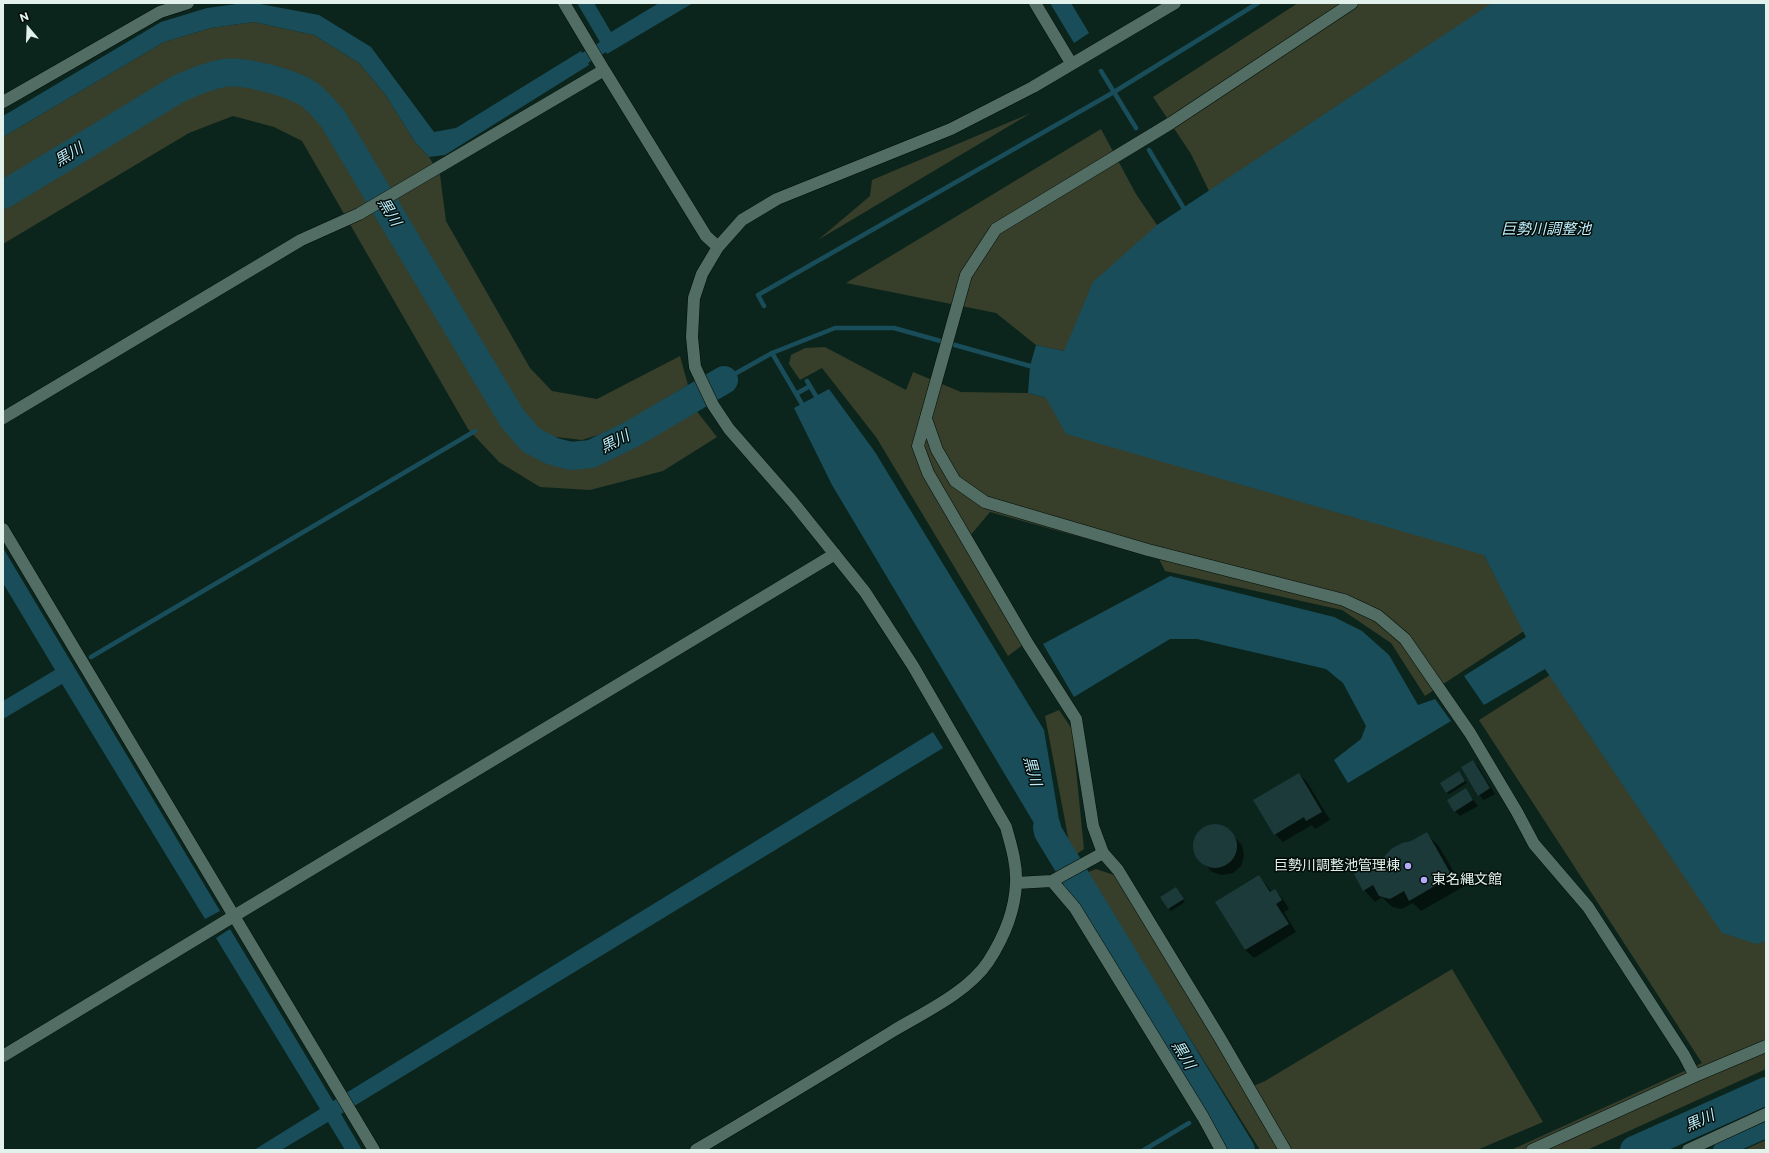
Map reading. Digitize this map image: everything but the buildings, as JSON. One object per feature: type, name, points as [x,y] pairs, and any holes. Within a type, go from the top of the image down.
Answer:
[{"type":"street","points":[[3,102],[160,12],[188,3]]},
{"type":"street","points":[[564,3],[706,236],[718,247]]},
{"type":"street","points":[[1035,3],[1071,63]]},
{"type":"street","points":[[696,1150],[851,1057],[968,984],[987,963],[1002,938],[1010,919],[1016,883],[1013,850],[1006,827],[913,666],[865,592],[792,501],[729,429],[713,405],[695,367],[692,337],[694,298],[702,274],[718,247],[742,220],[777,199],[951,130],[1034,87],[1071,63],[1175,3]]},
{"type":"street","points":[[1285,1150],[1224,1035],[1118,870],[1103,853],[1093,826],[1076,719],[1028,644],[928,472],[918,446],[966,275],[996,229],[1171,123],[1352,3]]},
{"type":"street","points":[[3,418],[300,240],[359,214],[404,188],[602,66]]},
{"type":"street","points":[[926,419],[937,450],[955,481],[985,502],[1148,550],[1344,600],[1378,616],[1405,638],[1470,733],[1517,812],[1534,844],[1588,907],[1684,1055],[1695,1076]]},
{"type":"street","points":[[3,529],[374,1150]]},
{"type":"street","points":[[3,1056],[835,554]]},
{"type":"street","points":[[1016,883],[1052,881],[1103,853]]},
{"type":"street","points":[[1052,881],[1075,908],[1203,1117],[1221,1150]]},
{"type":"street","points":[[1532,1150],[1695,1076],[1766,1046]]},
{"type":"street","points":[[1688,1150],[1766,1114]]},
{"type":"green space","points":[[1298,3],[1766,3],[1224,239],[1209,191],[1191,154],[1153,97]]},
{"type":"green space","points":[[254,22],[314,35],[359,63],[385,94],[415,142],[429,157],[440,175],[446,221],[530,368],[552,391],[597,399],[680,356],[688,385],[614,430],[582,440],[547,436],[515,408],[338,110],[303,80],[262,64],[219,63],[180,77],[3,184],[3,137],[164,42],[211,28]]},
{"type":"green space","points":[[230,82],[284,90],[324,121],[505,430],[549,459],[584,461],[617,452],[695,409],[717,437],[663,471],[590,490],[540,487],[499,462],[468,429],[302,141],[274,127],[233,116],[189,133],[3,244],[3,202],[187,92]]},
{"type":"green space","points":[[1031,113],[818,240],[870,196],[872,180]]},
{"type":"green space","points":[[1101,129],[1136,194],[1157,225],[1202,263],[1484,555],[1524,631],[1425,696],[1391,643],[1342,610],[1165,571],[1159,559],[990,512],[964,543],[1024,644],[1008,656],[876,437],[822,368],[800,380],[789,364],[791,355],[805,348],[825,347],[906,390],[913,372],[961,392],[1028,393],[1046,398],[1064,351],[1036,345],[996,313],[846,283]]},
{"type":"green space","points":[[1550,675],[1618,777],[1766,818],[1766,1069],[1587,1150],[1511,1150],[1702,1063],[1479,720]]},
{"type":"green space","points":[[1059,710],[1072,729],[1084,849],[1077,854],[1069,842],[1045,716]]},
{"type":"green space","points":[[1096,869],[1117,876],[1246,1089],[1265,1081],[1452,969],[1543,1122],[1477,1150],[1260,1150],[1086,873]]},
{"type":"green space","points":[[1766,1140],[1766,1150],[1744,1150]]},
{"type":"water","points":[[255,3],[319,15],[371,47],[434,132],[456,128],[581,51],[582,53],[600,42],[577,3],[594,3],[611,32],[659,3],[693,3],[607,54],[606,52],[588,63],[589,65],[445,155],[429,157],[415,142],[385,94],[359,63],[314,35],[254,22],[211,28],[164,42],[3,137],[3,116],[161,22],[207,8]]},
{"type":"water","points":[[1050,3],[1071,3],[1089,33],[1074,43]]},
{"type":"water","name":"巨勢川調整池","points":[[1492,3],[1766,3],[1766,941],[1757,944],[1722,933],[1545,669],[1484,705],[1464,676],[1526,637],[1484,555],[1066,434],[1046,398],[1028,393],[1030,366],[1036,345],[1064,351],[1093,282],[1157,225]]},
{"type":"water","points":[[829,389],[875,452],[1044,730],[1063,843],[1070,854],[1059,865],[832,485],[794,408]]},
{"type":"water","points":[[3,548],[220,911],[205,919],[62,684],[3,719],[3,701],[55,670],[3,583]]},
{"type":"water","points":[[1170,576],[1334,617],[1362,631],[1389,655],[1418,705],[1435,699],[1451,721],[1348,783],[1334,760],[1361,739],[1366,726],[1343,683],[1326,669],[1197,639],[1170,639],[1074,697],[1043,644]]},
{"type":"water","points":[[933,732],[943,748],[341,1114],[362,1150],[345,1150],[328,1122],[281,1150],[254,1150],[320,1109],[216,938],[230,929],[333,1101]]},
{"type":"waterway","points":[[764,306],[758,295],[1114,92],[1258,3]]},
{"type":"waterway","points":[[1101,71],[1136,128]]},
{"type":"waterway","name":"黒川","points":[[3,195],[184,86],[224,73],[243,73],[268,78],[302,90],[310,95],[333,119],[512,418],[531,440],[552,451],[571,456],[591,454],[632,434],[724,380]]},
{"type":"waterway","points":[[1149,150],[1183,207]]},
{"type":"waterway","points":[[772,353],[835,328],[894,328],[1030,366]]},
{"type":"waterway","points":[[724,380],[772,353],[802,404]]},
{"type":"waterway","points":[[807,381],[816,396]]},
{"type":"waterway","points":[[796,394],[810,386]]},
{"type":"waterway","points":[[91,657],[475,431]]},
{"type":"waterway","name":"黒川","points":[[1047,827],[1048,832],[1241,1150]]},
{"type":"waterway","name":"黒川","points":[[1634,1150],[1766,1091]]},
{"type":"waterway","points":[[1144,1150],[1189,1123]]},
{"type":"waterway","points":[[1721,1150],[1766,1130]]},
{"type":"place","name":"巨勢川調整池管理棟","points":[[1408,866]]},
{"type":"place","name":"東名縄文館","points":[[1424,880]]}]
